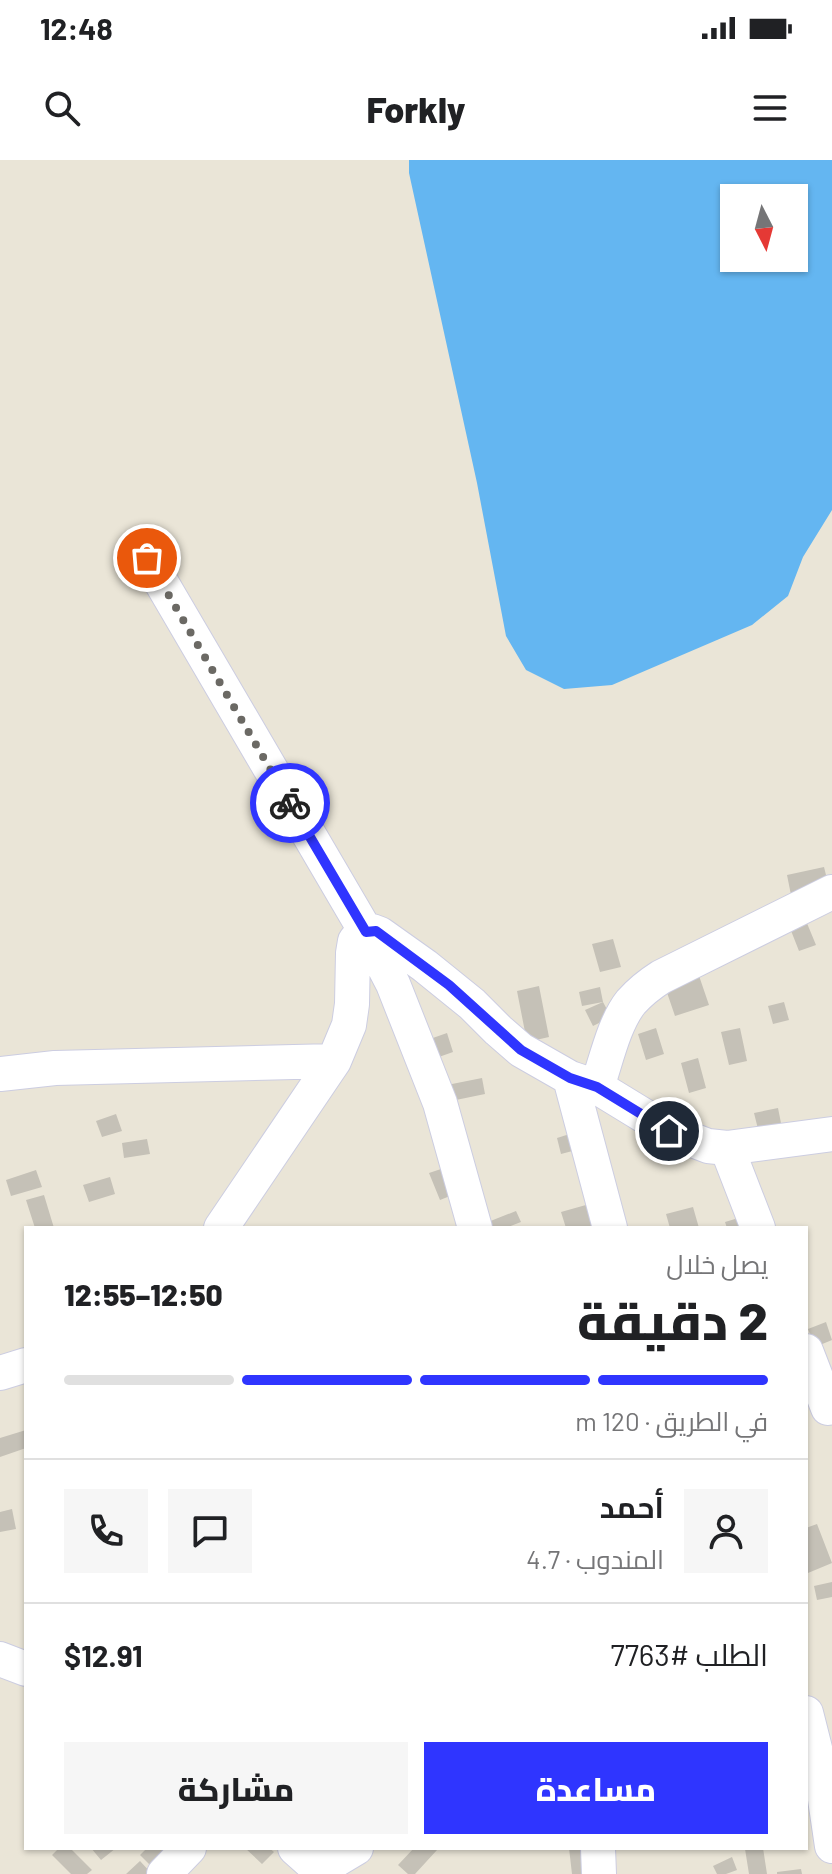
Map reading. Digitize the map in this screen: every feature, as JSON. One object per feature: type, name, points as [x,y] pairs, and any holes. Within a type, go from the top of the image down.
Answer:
[{"type":"street","points":[[147,558],[366,932],[393,984],[440,1103],[474,1226]]},
{"type":"street","points":[[610,1226],[584,1082],[629,1004],[661,977],[832,892]]},
{"type":"street","points":[[222,1226],[334,1061],[349,1025],[354,945],[359,936],[372,931],[425,966],[521,1050],[669,1131],[708,1146],[727,1148],[832,1134]]},
{"type":"street","points":[[0,1074],[55,1068],[334,1061]]},
{"type":"street","points":[[727,1148],[757,1226]]},
{"type":"street","points":[[808,1359],[822,1412]]},
{"type":"street","points":[[0,1373],[24,1366]]},
{"type":"street","points":[[0,1659],[24,1668]]},
{"type":"street","points":[[816,1730],[832,1846]]},
{"type":"street","points":[[164,1874],[187,1850]]},
{"type":"street","points":[[313,1864],[351,1850]]},
{"type":"street","points":[[598,1850],[599,1874]]},
{"type":"water","points":[[409,160],[832,160],[832,510],[803,557],[788,596],[752,625],[612,685],[564,689],[526,670],[506,636],[477,483],[409,173]]},
{"type":"building","points":[[824,867],[829,887],[791,895],[787,875]]},
{"type":"building","points":[[804,916],[816,945],[799,951],[788,923]]},
{"type":"building","points":[[613,939],[621,967],[600,972],[592,944]]},
{"type":"building","points":[[696,967],[709,1005],[675,1016],[662,978]]},
{"type":"building","points":[[539,986],[549,1037],[527,1042],[517,991]]},
{"type":"building","points":[[600,987],[603,1002],[582,1006],[579,992]]},
{"type":"building","points":[[603,1002],[611,1017],[593,1026],[585,1010]]},
{"type":"building","points":[[784,1002],[789,1020],[773,1024],[768,1006]]},
{"type":"building","points":[[656,1028],[664,1054],[646,1060],[638,1034]]},
{"type":"building","points":[[740,1028],[747,1061],[729,1065],[721,1032]]},
{"type":"building","points":[[447,1033],[453,1052],[436,1058],[430,1039]]},
{"type":"building","points":[[698,1058],[706,1088],[689,1093],[681,1063]]},
{"type":"building","points":[[482,1078],[485,1094],[451,1101],[447,1085]]},
{"type":"building","points":[[778,1108],[781,1123],[758,1129],[754,1113]]},
{"type":"building","points":[[116,1114],[122,1131],[102,1137],[96,1121]]},
{"type":"building","points":[[576,1132],[580,1149],[561,1154],[557,1138]]},
{"type":"building","points":[[147,1139],[150,1154],[124,1158],[122,1143]]},
{"type":"building","points":[[444,1168],[455,1194],[440,1200],[429,1173]]},
{"type":"building","points":[[36,1170],[42,1187],[11,1196],[6,1180]]},
{"type":"building","points":[[110,1177],[115,1194],[89,1202],[83,1185]]},
{"type":"building","points":[[44,1195],[53,1226],[34,1226],[26,1200]]},
{"type":"building","points":[[593,1203],[599,1226],[565,1226],[561,1212]]},
{"type":"building","points":[[693,1207],[698,1226],[669,1226],[666,1214]]},
{"type":"building","points":[[516,1211],[521,1222],[510,1226],[490,1226],[488,1222]]},
{"type":"building","points":[[745,1216],[748,1226],[726,1226],[725,1222]]},
{"type":"building","points":[[826,1322],[832,1340],[815,1347],[808,1329]]},
{"type":"building","points":[[24,1431],[24,1449],[0,1457],[0,1438]]},
{"type":"building","points":[[12,1509],[16,1529],[0,1532],[0,1512]]},
{"type":"building","points":[[817,1524],[832,1563],[808,1573],[808,1527]]},
{"type":"building","points":[[832,1582],[832,1597],[817,1600],[814,1586]]},
{"type":"building","points":[[57,1850],[72,1850],[92,1870],[87,1874],[71,1874],[52,1855]]},
{"type":"building","points":[[93,1850],[114,1850],[101,1860]]},
{"type":"building","points":[[145,1850],[177,1850],[156,1871],[140,1855]]},
{"type":"building","points":[[247,1850],[274,1852],[262,1864]]},
{"type":"building","points":[[412,1850],[437,1850],[415,1874],[408,1874],[398,1865]]},
{"type":"building","points":[[569,1850],[589,1850],[592,1874],[572,1874]]},
{"type":"building","points":[[745,1850],[763,1850],[767,1874],[749,1874]]},
{"type":"building","points":[[732,1857],[737,1870],[717,1874],[713,1866]]},
{"type":"building","points":[[140,1861],[152,1874],[126,1874]]},
{"type":"building","points":[[801,1869],[802,1874],[777,1874],[777,1872]]},
{"type":"way so far","points":[[147,558],[290,803]]},
{"type":"route","points":[[290,803],[366,932],[376,931],[425,966],[521,1050],[570,1078],[597,1087],[669,1131]]}]
